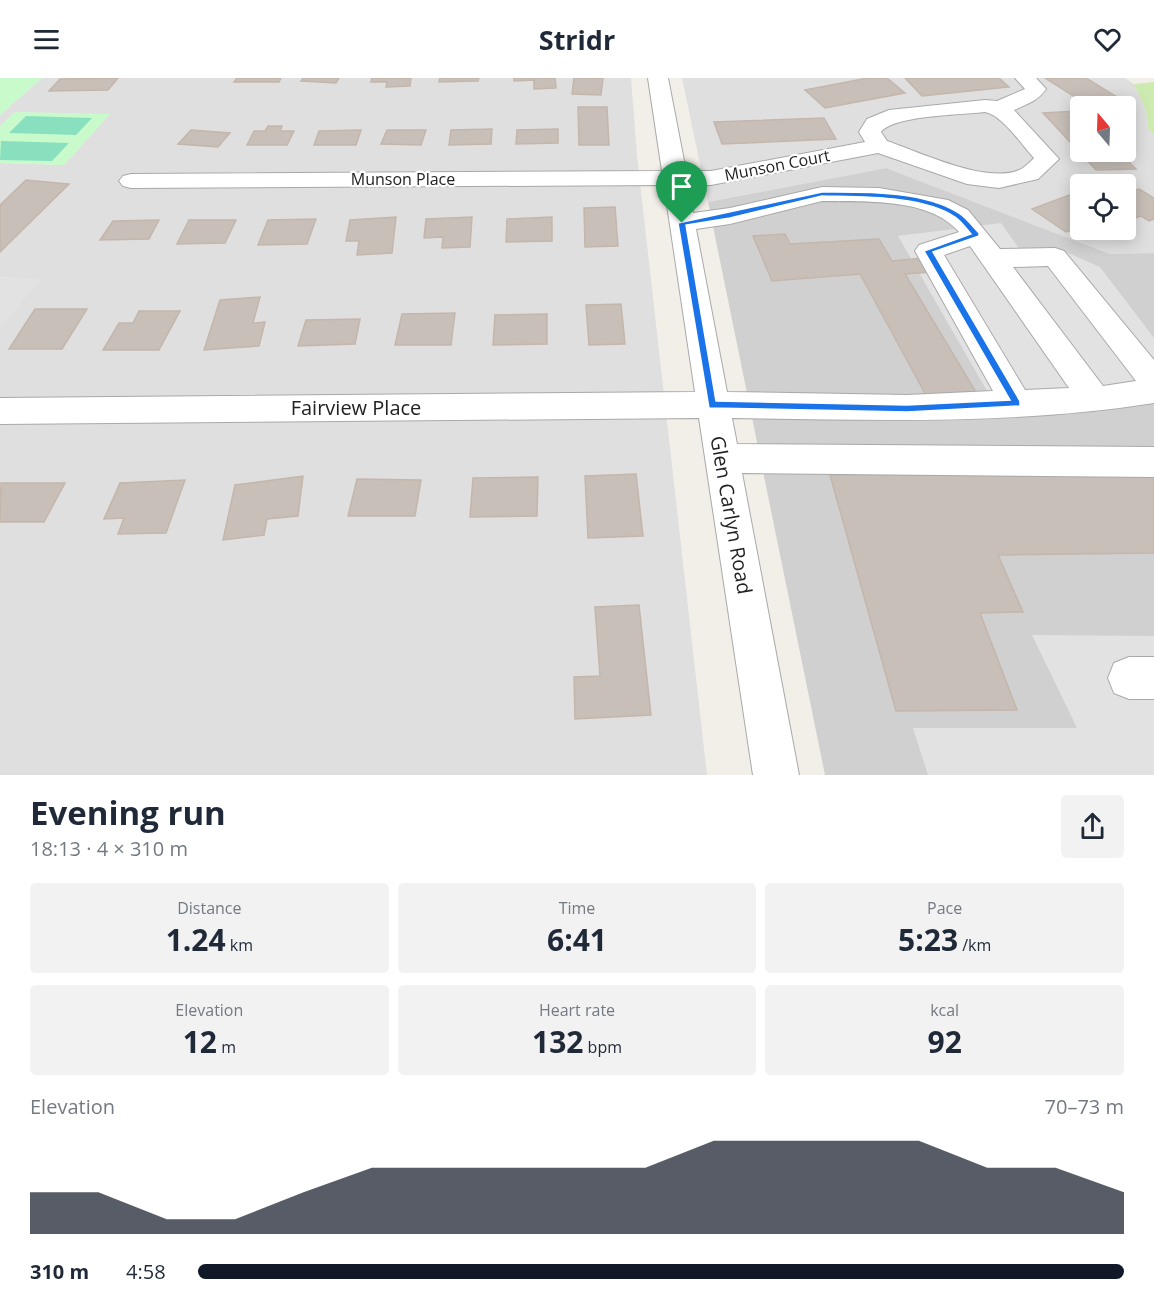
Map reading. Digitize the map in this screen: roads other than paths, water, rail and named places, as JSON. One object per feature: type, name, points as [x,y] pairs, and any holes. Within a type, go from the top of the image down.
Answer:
[{"type":"street","name":"Glen Carlyn Road","points":[[658,78],[776,775]]},
{"type":"street","points":[[879,146],[870,132],[875,124],[897,115],[985,106],[999,108],[1031,95],[1036,88],[1024,78]]},
{"type":"street","name":"Munson Court","points":[[675,178],[711,178],[879,146],[975,179],[999,181],[1030,174],[1047,159],[999,108]]},
{"type":"street","name":"Munson Place","points":[[130,181],[675,178]]},
{"type":"street","points":[[682,223],[730,216],[822,194],[879,195],[939,205],[958,216],[985,246],[1095,400]]},
{"type":"street","points":[[1016,403],[928,251],[985,246],[1055,257],[1154,382]]},
{"type":"street","name":"Fairview Place","points":[[0,411],[712,405],[907,408],[1095,400],[1154,391]]},
{"type":"street","points":[[721,458],[1154,462]]}]
